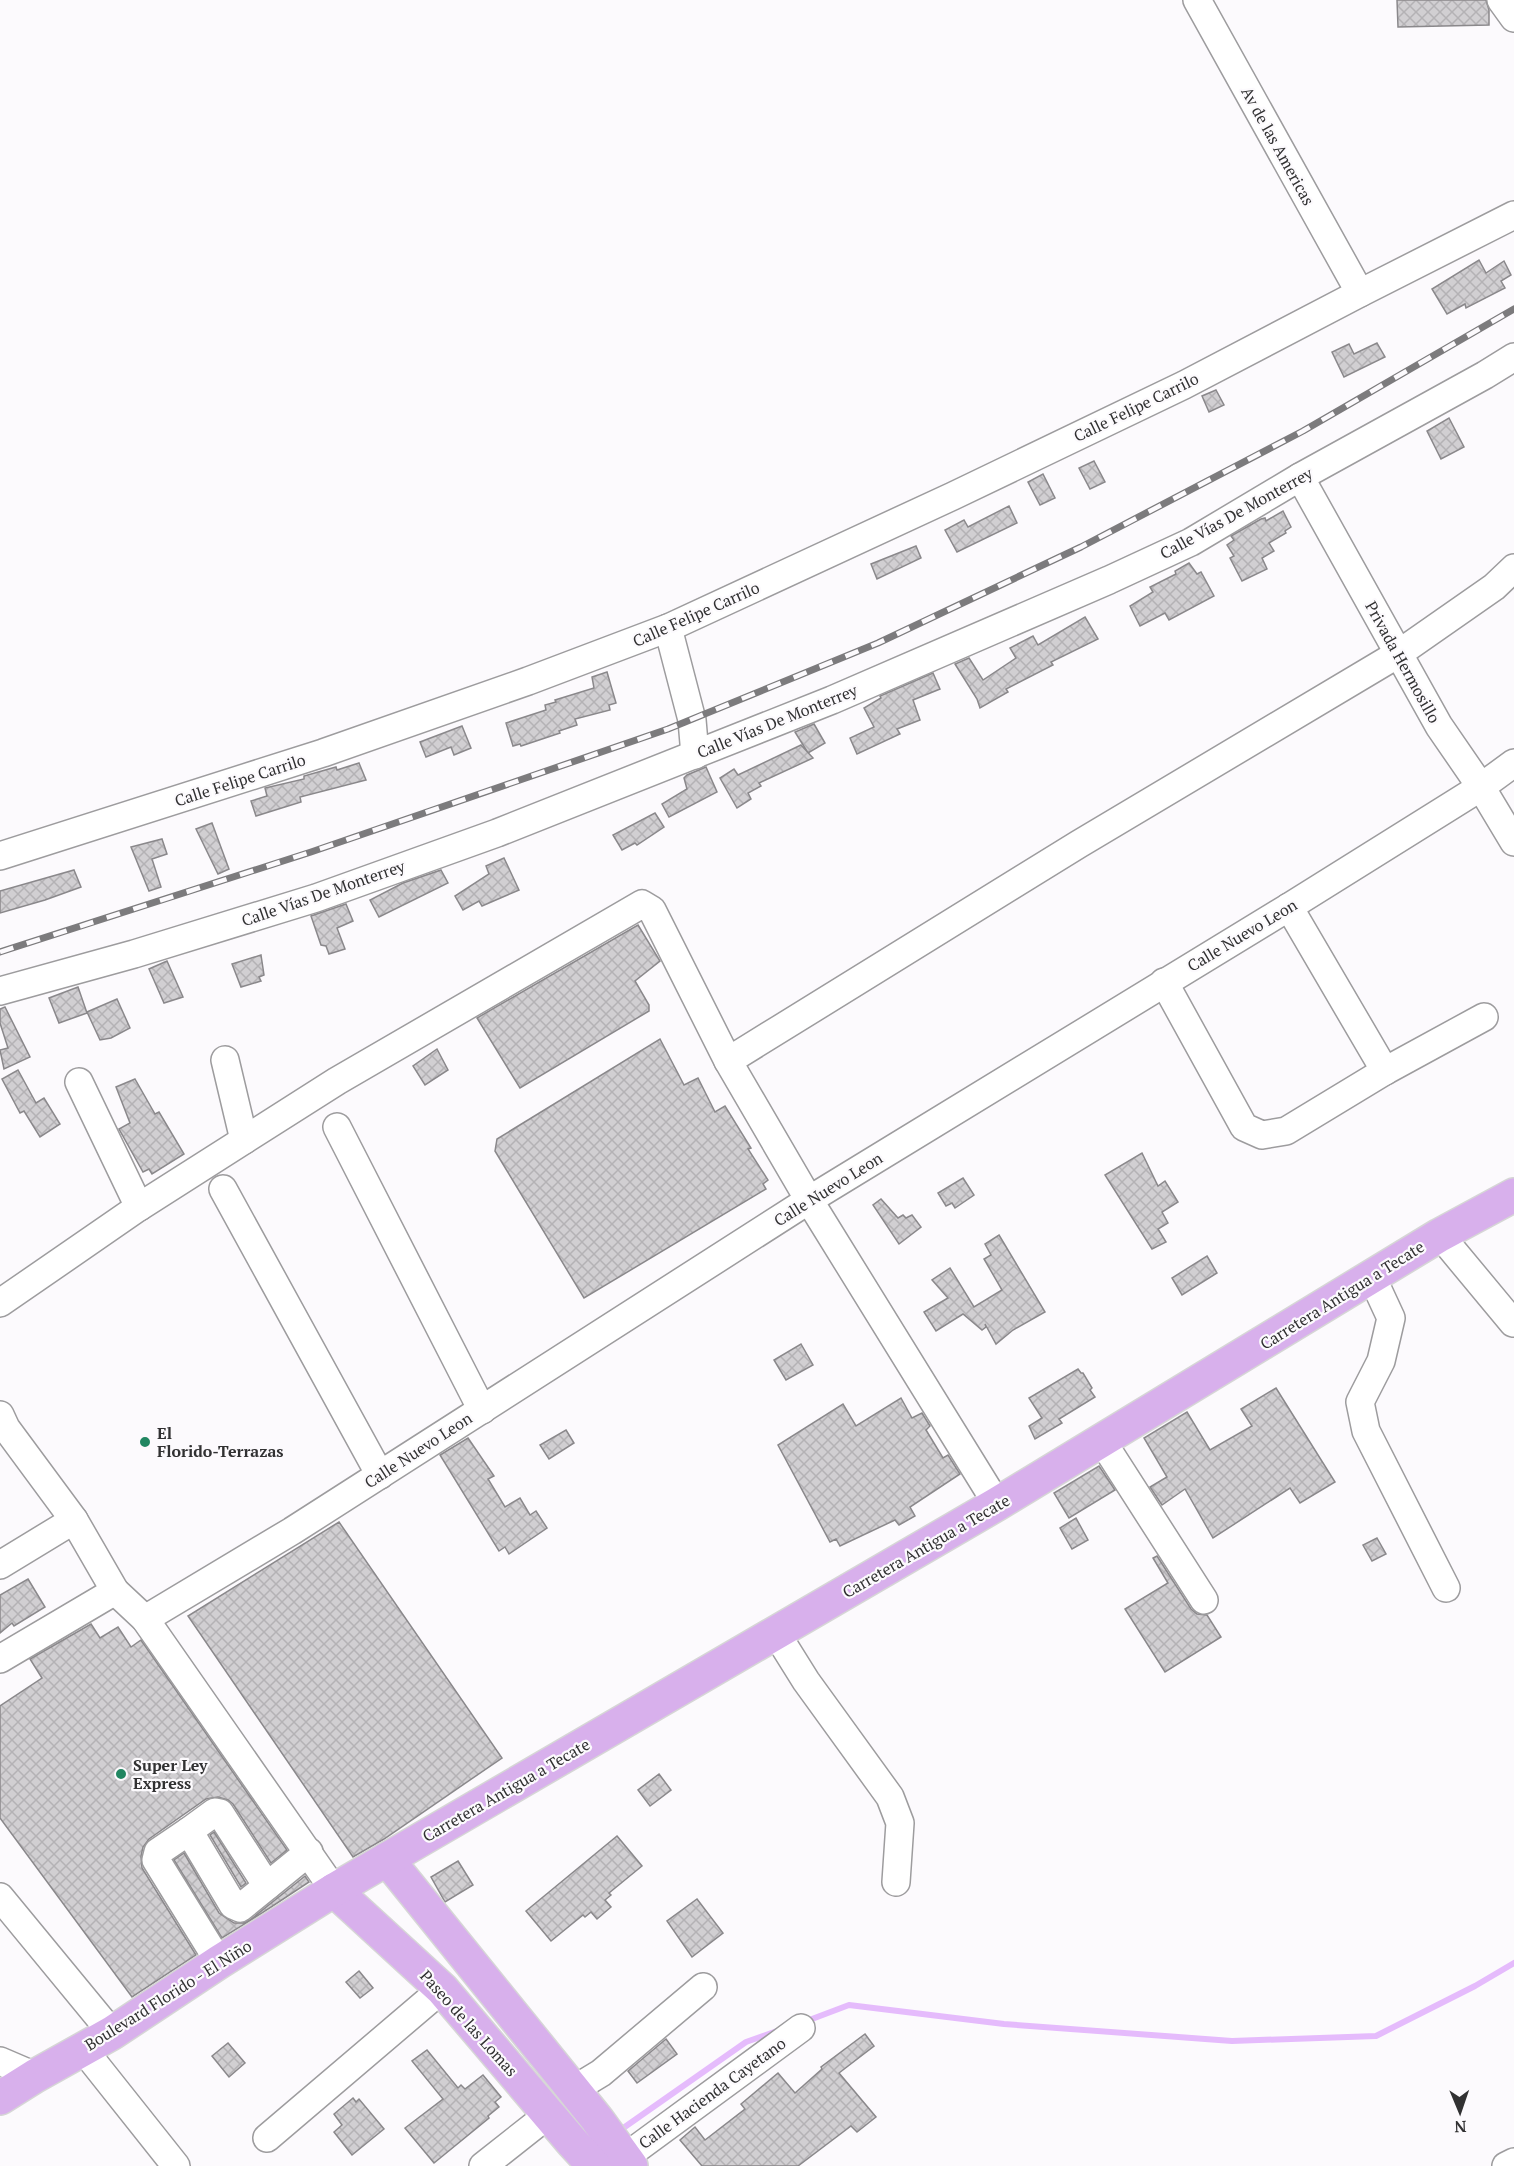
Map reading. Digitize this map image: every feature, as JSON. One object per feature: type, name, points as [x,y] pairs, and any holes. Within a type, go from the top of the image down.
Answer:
[{"type":"main road","name":"Carretera Antigua a Tecate","points":[[334,1890],[997,1504],[1440,1235],[1514,1195]]},
{"type":"main road","points":[[387,1859],[573,2090],[609,2153]]},
{"type":"main road","name":"Boulevard Florido - El Niño","points":[[0,2098],[112,2033],[334,1890]]},
{"type":"main road","name":"Paseo de las Lomas","points":[[334,1890],[442,1989],[572,2142],[609,2153]]},
{"type":"main road","points":[[501,2057],[530,2036]]},
{"type":"street","name":"Av de las Americas","points":[[1197,0],[1360,293]]},
{"type":"street","points":[[1501,0],[1514,18]]},
{"type":"street","name":"Calle Felipe Carrilo","points":[[0,856],[324,753],[518,685],[668,628],[953,496],[1174,390],[1514,216]]},
{"type":"street","name":"Calle Vías De Monterrey","points":[[0,992],[316,898],[497,833],[832,700],[1191,542],[1300,477],[1514,357]]},
{"type":"street","name":"Privada Hermosillo","points":[[1300,477],[1439,726],[1481,787],[1514,842]]},
{"type":"street","points":[[728,1061],[1079,844],[1398,654],[1494,587],[1514,568]]},
{"type":"street","points":[[668,628],[692,720],[695,755]]},
{"type":"street","name":"Calle Nuevo Leon","points":[[145,1618],[292,1531],[809,1200],[1289,907],[1481,787],[1514,763]]},
{"type":"street","points":[[0,1303],[139,1208],[337,1081],[642,904],[652,910],[728,1061],[809,1200],[997,1504]]},
{"type":"street","points":[[1289,907],[1385,1071]]},
{"type":"street","points":[[1164,982],[1244,1127],[1262,1136],[1286,1131],[1385,1071],[1484,1017]]},
{"type":"street","points":[[225,1060],[244,1140]]},
{"type":"street","points":[[79,1082],[139,1208]]},
{"type":"street","points":[[337,1126],[482,1410]]},
{"type":"street","points":[[223,1189],[380,1475]]},
{"type":"street","points":[[1440,1235],[1513,1323]]},
{"type":"street","points":[[1372,1276],[1391,1318],[1381,1361],[1360,1402],[1366,1431],[1446,1588]]},
{"type":"street","points":[[2,1425],[74,1520],[115,1591],[145,1618],[334,1890]]},
{"type":"street","points":[[1101,1441],[1204,1600]]},
{"type":"street","points":[[0,1565],[74,1520]]},
{"type":"street","points":[[0,1659],[115,1591]]},
{"type":"street","points":[[776,1633],[806,1681],[890,1797],[900,1823],[897,1882]]},
{"type":"street","points":[[219,1962],[156,1860],[158,1852],[215,1812],[220,1813],[267,1886]]},
{"type":"street","points":[[189,1832],[233,1905],[240,1908],[309,1852]]},
{"type":"street","points":[[0,1897],[112,2033]]},
{"type":"street","points":[[573,2090],[601,2073],[703,1988]]},
{"type":"street","points":[[267,2138],[442,1989]]},
{"type":"street","name":"Calle Hacienda Cayetano","points":[[609,2153],[801,2028]]},
{"type":"street","points":[[83,2049],[176,2166]]},
{"type":"street","points":[[0,2061],[35,2076]]},
{"type":"street","points":[[483,2166],[549,2114]]},
{"type":"street","points":[[1506,2166],[1514,2162]]},
{"type":"building","points":[[1397,0],[1486,0],[1489,25],[1398,27]]},
{"type":"building","points":[[1479,260],[1486,273],[1504,261],[1511,275],[1501,281],[1505,288],[1466,308],[1465,304],[1447,314],[1432,289]]},
{"type":"building","points":[[1377,343],[1385,357],[1344,377],[1332,352],[1349,344],[1354,354]]},
{"type":"building","points":[[1216,390],[1224,405],[1209,412],[1202,396]]},
{"type":"building","points":[[1449,418],[1464,447],[1441,459],[1427,431]]},
{"type":"building","points":[[1094,461],[1105,482],[1090,489],[1079,468]]},
{"type":"building","points":[[1043,474],[1055,498],[1040,505],[1028,482]]},
{"type":"building","points":[[1009,506],[1017,523],[957,552],[945,530],[964,520],[968,527]]},
{"type":"building","points":[[1283,511],[1291,527],[1285,531],[1286,533],[1269,543],[1274,551],[1262,558],[1267,569],[1242,581],[1230,558],[1234,556],[1227,545],[1234,540],[1231,536],[1261,519],[1265,518],[1266,521]]},
{"type":"building","points":[[916,546],[921,558],[877,579],[871,564]]},
{"type":"building","points":[[1189,563],[1197,574],[1201,572],[1214,596],[1169,620],[1165,613],[1140,626],[1130,606],[1153,592],[1150,587],[1176,574],[1175,571]]},
{"type":"building","points":[[1085,617],[1098,639],[1051,662],[1053,665],[1006,689],[1008,692],[980,708],[977,699],[955,664],[969,658],[983,680],[1016,658],[1010,648],[1033,636],[1038,645]]},
{"type":"building","points":[[607,672],[616,703],[609,705],[610,710],[575,719],[577,725],[559,731],[560,733],[521,746],[520,744],[513,746],[506,723],[546,710],[545,705],[556,702],[555,700],[594,688],[592,677]]},
{"type":"building","points":[[933,673],[940,689],[913,700],[920,720],[897,729],[900,734],[857,754],[850,738],[874,727],[864,708],[881,698],[880,696]]},
{"type":"building","points":[[814,724],[825,743],[808,753],[795,732]]},
{"type":"building","points":[[462,726],[471,748],[454,755],[451,747],[426,757],[420,742]]},
{"type":"building","points":[[801,745],[813,758],[759,783],[761,786],[748,793],[751,799],[737,808],[720,778],[734,769],[738,775]]},
{"type":"building","points":[[359,763],[366,780],[300,797],[301,802],[256,816],[251,801],[267,796],[265,788],[304,779],[304,776],[336,767],[337,770]]},
{"type":"building","points":[[706,767],[717,792],[669,817],[662,804],[687,789],[684,778],[687,775]]},
{"type":"building","points":[[655,813],[664,827],[637,845],[635,843],[622,850],[613,835]]},
{"type":"building","points":[[212,823],[229,869],[218,874],[196,829]]},
{"type":"building","points":[[162,839],[167,854],[152,859],[161,887],[149,891],[131,847]]},
{"type":"building","points":[[504,858],[519,890],[482,906],[479,901],[463,910],[455,896],[489,874],[486,866]]},
{"type":"building","points":[[74,870],[81,887],[0,913],[0,891]]},
{"type":"building","points":[[441,870],[448,883],[379,917],[370,900],[403,883]]},
{"type":"building","points":[[346,904],[353,921],[337,928],[345,949],[329,954],[326,946],[321,945],[311,916]]},
{"type":"building","points":[[638,925],[660,961],[635,981],[649,1005],[649,1011],[520,1088],[477,1018]]},
{"type":"building","points":[[261,955],[264,975],[259,977],[261,981],[241,987],[232,964]]},
{"type":"building","points":[[167,961],[183,997],[164,1003],[149,969]]},
{"type":"building","points":[[78,987],[87,1013],[59,1023],[49,998]]},
{"type":"building","points":[[117,999],[130,1028],[111,1038],[100,1040],[87,1012]]},
{"type":"building","points":[[5,1007],[30,1057],[4,1069],[0,1050],[8,1048],[0,1023],[0,1009]]},
{"type":"building","points":[[660,1039],[684,1085],[698,1078],[715,1112],[725,1106],[768,1180],[763,1184],[766,1189],[584,1298],[495,1151],[497,1139]]},
{"type":"building","points":[[437,1049],[448,1070],[425,1085],[413,1066]]},
{"type":"building","points":[[18,1070],[36,1103],[44,1098],[60,1124],[40,1137],[24,1111],[20,1113],[2,1079]]},
{"type":"building","points":[[135,1079],[155,1114],[159,1112],[184,1154],[152,1174],[149,1169],[143,1172],[119,1129],[130,1123],[116,1087]]},
{"type":"building","points":[[1142,1153],[1158,1186],[1165,1181],[1178,1202],[1162,1212],[1168,1223],[1158,1229],[1166,1242],[1152,1249],[1105,1175]]},
{"type":"building","points":[[963,1178],[974,1195],[955,1208],[952,1203],[946,1206],[938,1193]]},
{"type":"building","points":[[881,1199],[898,1218],[903,1215],[906,1218],[912,1215],[921,1227],[899,1244],[873,1205]]},
{"type":"building","points":[[999,1235],[1045,1312],[1013,1330],[996,1344],[985,1324],[986,1327],[982,1330],[963,1314],[936,1331],[924,1312],[948,1298],[932,1280],[950,1268],[974,1307],[1002,1290],[984,1259],[991,1255],[985,1244]]},
{"type":"building","points":[[1207,1256],[1217,1273],[1182,1295],[1172,1278]]},
{"type":"building","points":[[801,1344],[813,1365],[786,1380],[774,1360]]},
{"type":"building","points":[[1078,1369],[1083,1373],[1095,1397],[1059,1419],[1062,1423],[1035,1439],[1029,1426],[1042,1418],[1029,1398]]},
{"type":"building","points":[[1276,1388],[1335,1482],[1300,1503],[1290,1488],[1213,1538],[1185,1489],[1162,1505],[1150,1487],[1167,1477],[1144,1438],[1187,1412],[1210,1450],[1252,1426],[1241,1409]]},
{"type":"building","points":[[901,1398],[912,1418],[922,1413],[930,1426],[926,1430],[943,1458],[948,1455],[960,1474],[910,1507],[915,1516],[899,1525],[895,1520],[840,1546],[836,1539],[830,1542],[778,1445],[843,1404],[856,1426]]},
{"type":"building","points":[[566,1430],[574,1443],[549,1459],[540,1445]]},
{"type":"building","points":[[468,1438],[494,1476],[488,1479],[505,1507],[520,1498],[530,1515],[536,1511],[547,1528],[509,1554],[505,1547],[499,1551],[440,1455]]},
{"type":"building","points":[[1099,1466],[1115,1490],[1069,1518],[1054,1493]]},
{"type":"building","points":[[1076,1518],[1088,1540],[1072,1549],[1060,1528]]},
{"type":"building","points":[[339,1522],[502,1758],[384,1839],[353,1857],[188,1616]]},
{"type":"building","points":[[1377,1538],[1386,1554],[1372,1561],[1363,1545]]},
{"type":"building","points":[[1157,1556],[1191,1609],[1197,1614],[1207,1615],[1221,1637],[1165,1672],[1125,1609],[1168,1583],[1153,1558]]},
{"type":"building","points":[[28,1579],[45,1607],[14,1626],[12,1623],[0,1633],[0,1595]]},
{"type":"building","name":"Super Ley Express","points":[[91,1624],[100,1638],[118,1627],[131,1647],[141,1640],[287,1850],[271,1863],[233,1804],[218,1797],[206,1799],[149,1839],[143,1847],[142,1868],[196,1955],[132,1997],[0,1818],[0,1706],[42,1678],[30,1659]]},
{"type":"building","points":[[659,1774],[671,1790],[650,1806],[638,1790]]},
{"type":"building","points":[[214,1832],[246,1883],[241,1887],[210,1835]]},
{"type":"building","points":[[617,1836],[642,1866],[609,1893],[611,1895],[605,1900],[611,1907],[597,1919],[591,1912],[585,1917],[583,1915],[551,1941],[526,1911]]},
{"type":"building","points":[[184,1853],[219,1913],[234,1923],[250,1920],[305,1876],[309,1882],[256,1917],[222,1938],[174,1860]]},
{"type":"building","points":[[458,1861],[473,1885],[445,1902],[431,1877]]},
{"type":"building","points":[[697,1899],[723,1933],[692,1957],[667,1921]]},
{"type":"building","points":[[359,1971],[373,1988],[360,1998],[346,1982]]},
{"type":"building","points":[[865,2034],[874,2046],[839,2073],[876,2117],[857,2132],[851,2126],[798,2166],[702,2166],[680,2140],[695,2127],[705,2140],[745,2109],[741,2104],[778,2073],[795,2093],[822,2069],[821,2067]]},
{"type":"building","points":[[666,2039],[677,2054],[637,2083],[628,2071]]},
{"type":"building","points":[[228,2043],[245,2063],[229,2077],[212,2056]]},
{"type":"building","points":[[427,2050],[458,2088],[461,2085],[465,2089],[483,2075],[501,2097],[495,2102],[499,2107],[488,2116],[489,2118],[434,2163],[405,2128],[443,2099],[412,2061]]},
{"type":"building","points":[[353,2098],[356,2102],[359,2099],[384,2129],[352,2155],[334,2132],[342,2125],[334,2114]]},
{"type":"waterway","points":[[804,2022],[849,2005],[1004,2024],[1232,2041],[1376,2036],[1475,1986],[1514,1963]]},
{"type":"waterway","points":[[619,2131],[746,2042],[777,2031]]},
{"type":"railway","points":[[0,952],[311,852],[668,729],[878,643],[1081,547],[1303,431],[1514,309]]},
{"type":"place","name":"El Florido-Terrazas","points":[[145,1442]]},
{"type":"place","name":"Super Ley Express","points":[[121,1774]]}]
